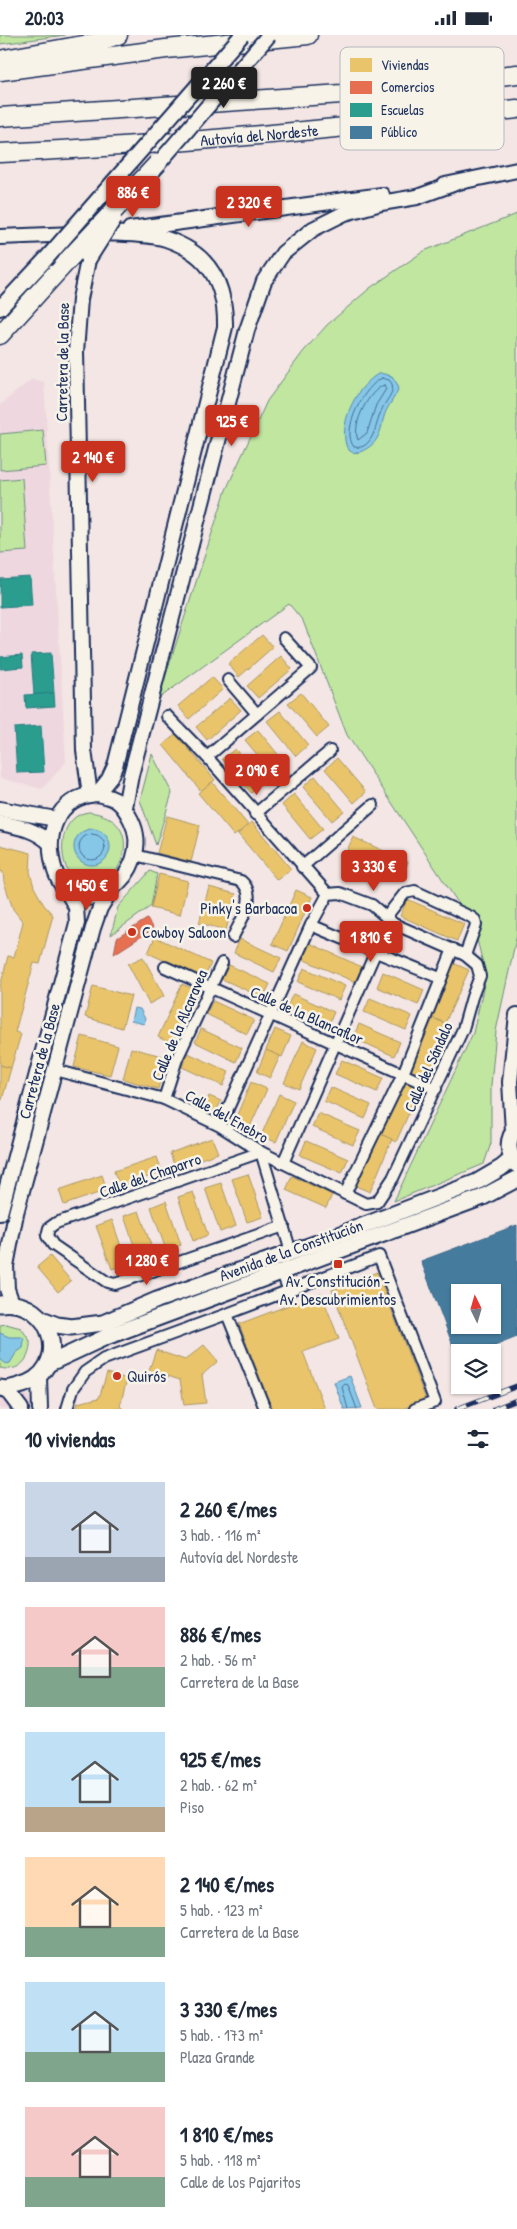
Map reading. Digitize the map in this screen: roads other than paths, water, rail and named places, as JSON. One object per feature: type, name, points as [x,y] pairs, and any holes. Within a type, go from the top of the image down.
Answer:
[{"type":"highway","points":[[0,59],[94,43],[118,35]]},
{"type":"highway","points":[[0,71],[166,49],[308,35]]},
{"type":"highway","points":[[504,75],[517,74]]},
{"type":"highway","points":[[0,117],[340,94]]},
{"type":"highway","name":"Autovía del Nordeste","points":[[504,110],[517,109]]},
{"type":"highway","name":"Autovía del Nordeste","points":[[0,153],[181,142],[340,128]]},
{"type":"highway","points":[[0,335],[158,163]]},
{"type":"main road","points":[[0,308],[45,260],[242,35]]},
{"type":"main road","name":"Carretera de la Base","points":[[93,794],[84,750],[76,352],[80,299],[88,260],[111,223],[158,163],[269,35]]},
{"type":"main road","points":[[0,237],[104,233],[344,201],[453,183],[517,170]]},
{"type":"main road","points":[[125,807],[131,775],[247,330],[264,281],[283,253],[313,229],[345,213],[381,203],[417,197],[453,183]]},
{"type":"main road","points":[[93,794],[113,797],[125,807],[133,824],[136,839],[134,855],[128,873],[111,890],[96,897],[82,897],[65,888],[57,877],[51,858],[50,843],[56,819],[64,808],[77,799],[93,794],[109,779],[115,765],[225,327],[226,307],[218,280],[208,267],[191,252],[165,238],[104,233]]},
{"type":"main road","points":[[0,809],[56,819]]},
{"type":"main road","points":[[0,823],[33,830],[41,834],[50,843]]},
{"type":"main road","name":"Carretera de la Base","points":[[0,1213],[77,923],[76,907],[65,888]]},
{"type":"main road","name":"Carretera de la Base","points":[[6,1303],[6,1266],[16,1213],[93,928],[100,908],[111,890]]},
{"type":"main road","points":[[515,1162],[509,1150],[510,1139],[515,1129],[510,1082],[517,1015]]},
{"type":"main road","name":"Avenida de la Constitución","points":[[6,1303],[27,1306],[42,1319],[57,1325],[71,1327],[103,1323],[165,1297],[477,1182],[515,1162]]},
{"type":"main road","name":"Avenida de la Constitución","points":[[48,1364],[106,1337],[483,1197],[517,1179]]},
{"type":"main road","points":[[3,1389],[25,1385],[39,1377],[48,1364],[52,1350],[50,1332],[42,1319]]},
{"type":"main road","points":[[39,1377],[40,1409]]},
{"type":"main road","points":[[3,1389],[21,1409]]},
{"type":"street","points":[[207,757],[311,668],[284,638]]},
{"type":"street","points":[[228,680],[257,714]]},
{"type":"street","points":[[167,716],[207,757],[255,814],[328,894],[311,925],[220,1126]]},
{"type":"street","points":[[255,814],[330,751]]},
{"type":"street","points":[[302,867],[373,805]]},
{"type":"street","points":[[134,855],[241,881],[248,887],[250,900],[233,937]]},
{"type":"street","points":[[386,917],[405,893],[415,891],[471,917],[475,920],[476,925],[465,955]]},
{"type":"street","name":"Calle del Sándalo","points":[[328,894],[340,893],[372,905],[394,924],[465,955],[476,965],[480,976],[463,1029],[436,1089],[393,1178],[378,1202]]},
{"type":"street","points":[[311,925],[362,948],[376,951],[440,978]]},
{"type":"street","points":[[345,1193],[402,1074],[453,949]]},
{"type":"street","points":[[283,1163],[376,951]]},
{"type":"street","name":"Calle de la Alcaravea","points":[[164,1099],[177,1059],[222,963]]},
{"type":"street","name":"Calle de la Blancaflor","points":[[165,967],[436,1089]]},
{"type":"street","name":"Calle del Enebro","points":[[55,1070],[164,1099],[220,1126],[261,1152],[366,1204],[378,1202]]},
{"type":"street","points":[[261,1152],[291,1252]]},
{"type":"street","name":"Calle del Chaparro","points":[[261,1152],[56,1223],[49,1228],[48,1236],[53,1245],[107,1282],[115,1284],[284,1226]]},
{"type":"street","points":[[67,1409],[73,1389],[85,1372],[104,1359],[380,1256],[435,1401],[415,1409]]},
{"type":"street","points":[[282,1273],[289,1291]]},
{"type":"street","points":[[227,1314],[265,1409]]},
{"type":"water","points":[[380,373],[392,376],[399,387],[386,411],[376,440],[366,449],[356,453],[352,452],[346,445],[345,425],[348,414],[364,385]]},
{"type":"water","points":[[92,829],[105,834],[110,847],[105,860],[92,865],[79,860],[74,847],[79,834]]},
{"type":"water","points":[[134,1008],[140,1009],[145,1019],[144,1024],[131,1021]]},
{"type":"water","points":[[0,1333],[9,1337],[22,1337],[24,1340],[23,1348],[16,1353],[10,1363],[6,1364],[0,1359]]},
{"type":"water","points":[[350,1376],[362,1408],[344,1409],[334,1382]]},
{"type":"railway","points":[[457,1409],[517,1386]]},
{"type":"railway","points":[[494,1409],[517,1400]]},
{"type":"place","name":"Pinky's Barbacoa","points":[[307,908]]},
{"type":"place","name":"Cowboy Saloon","points":[[132,932]]},
{"type":"place","name":"Av. Constitución - Av. Descubrimientos","points":[[338,1264]]},
{"type":"place","name":"Quirós","points":[[117,1376]]}]
